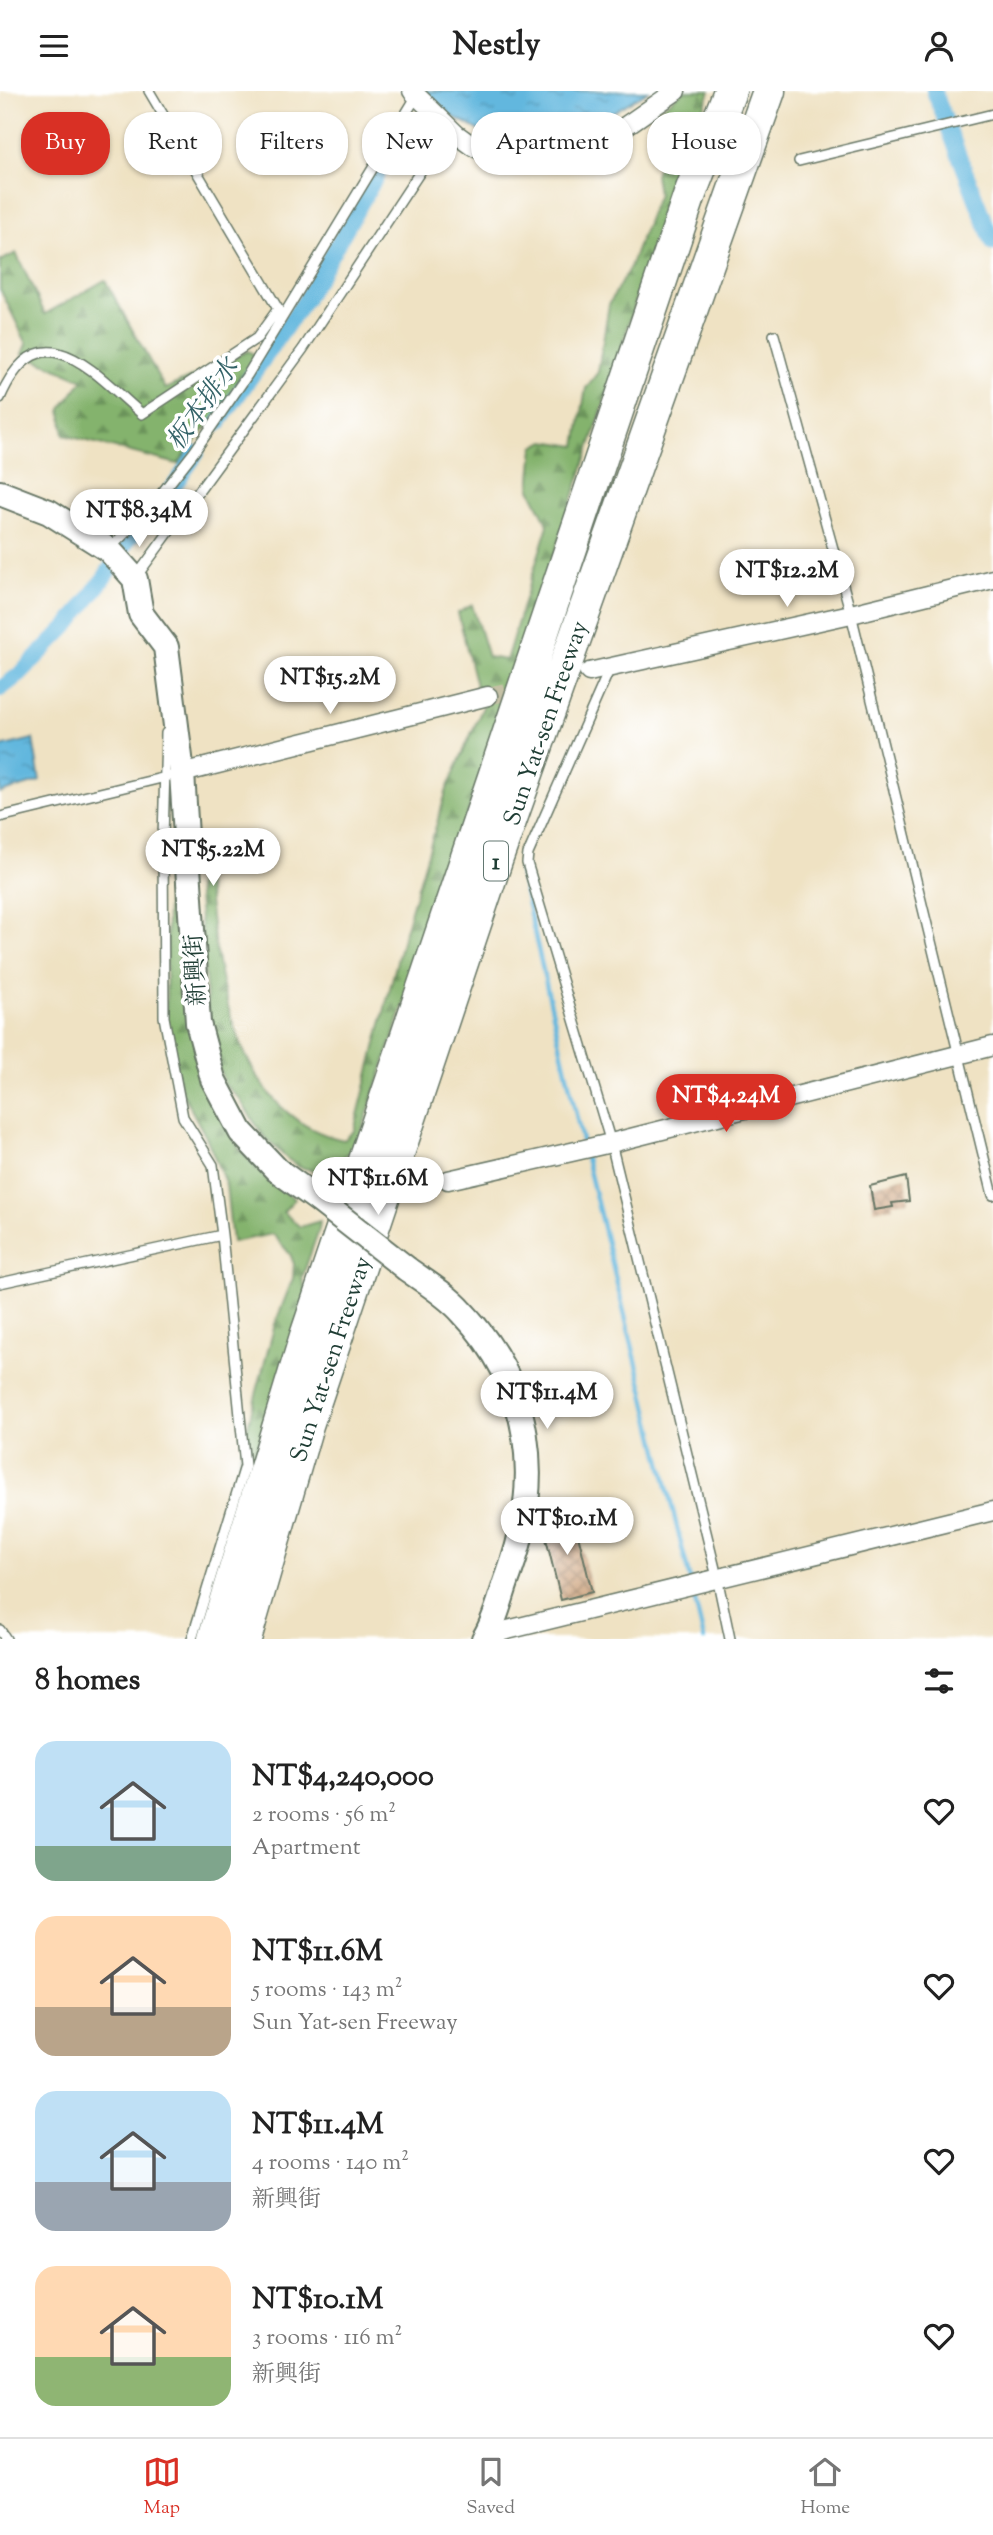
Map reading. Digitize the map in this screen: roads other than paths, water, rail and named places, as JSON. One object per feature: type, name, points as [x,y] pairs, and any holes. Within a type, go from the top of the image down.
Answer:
[{"type":"highway","name":"Sun Yat-sen Freeway","points":[[214,1639],[311,1323],[690,194],[730,91]]},
{"type":"highway","name":"Sun Yat-sen Freeway","points":[[245,1639],[307,1425],[497,858],[769,91]]},
{"type":"street","points":[[457,134],[474,147],[510,160],[533,162],[574,156],[597,147],[676,91]]},
{"type":"street","points":[[414,94],[433,112]]},
{"type":"street","points":[[0,493],[50,512],[109,550],[134,578]]},
{"type":"street","name":"新興街","points":[[134,578],[141,614],[166,647],[174,775],[198,1023],[213,1079],[241,1132],[277,1170],[461,1310],[494,1351],[512,1387],[523,1426],[528,1468],[526,1509],[517,1550],[486,1637]]},
{"type":"street","points":[[589,672],[851,614],[993,579]]},
{"type":"street","points":[[174,775],[488,696]]},
{"type":"street","points":[[448,1181],[611,1143],[993,1046]]},
{"type":"street","points":[[486,1637],[717,1577],[993,1511]]},
{"type":"lane","points":[[0,398],[19,365],[37,352],[58,352],[77,359],[142,414],[257,338],[278,309],[149,91]]},
{"type":"lane","points":[[109,550],[147,512],[248,374],[414,94]]},
{"type":"lane","points":[[799,161],[993,114]]},
{"type":"lane","points":[[134,578],[303,349],[418,175]]},
{"type":"lane","points":[[774,335],[851,614],[993,1195]]},
{"type":"lane","points":[[257,338],[262,348]]},
{"type":"lane","points":[[610,668],[528,854],[527,863],[611,1143],[730,1639]]},
{"type":"lane","points":[[0,817],[174,775],[163,838],[164,1017],[183,1117],[213,1165],[245,1466],[192,1639]]},
{"type":"lane","points":[[0,1283],[222,1235]]},
{"type":"lane","points":[[0,1630],[6,1639]]},
{"type":"water","points":[[424,91],[648,91],[613,112],[471,112],[471,126],[457,119],[457,112],[444,112]]},
{"type":"water","points":[[33,739],[40,781],[0,793],[0,747]]},
{"type":"waterway","points":[[934,91],[993,243]]},
{"type":"waterway","name":"板本排水","points":[[218,424],[305,300],[377,175]]},
{"type":"waterway","name":"板本排水","points":[[0,689],[19,675],[70,623],[129,539],[169,493],[197,453]]},
{"type":"waterway","points":[[520,870],[583,1145]]},
{"type":"waterway","points":[[585,1154],[690,1580]]},
{"type":"waterway","points":[[692,1589],[704,1639]]},
{"type":"tunnel","points":[[488,696],[528,687]]}]
